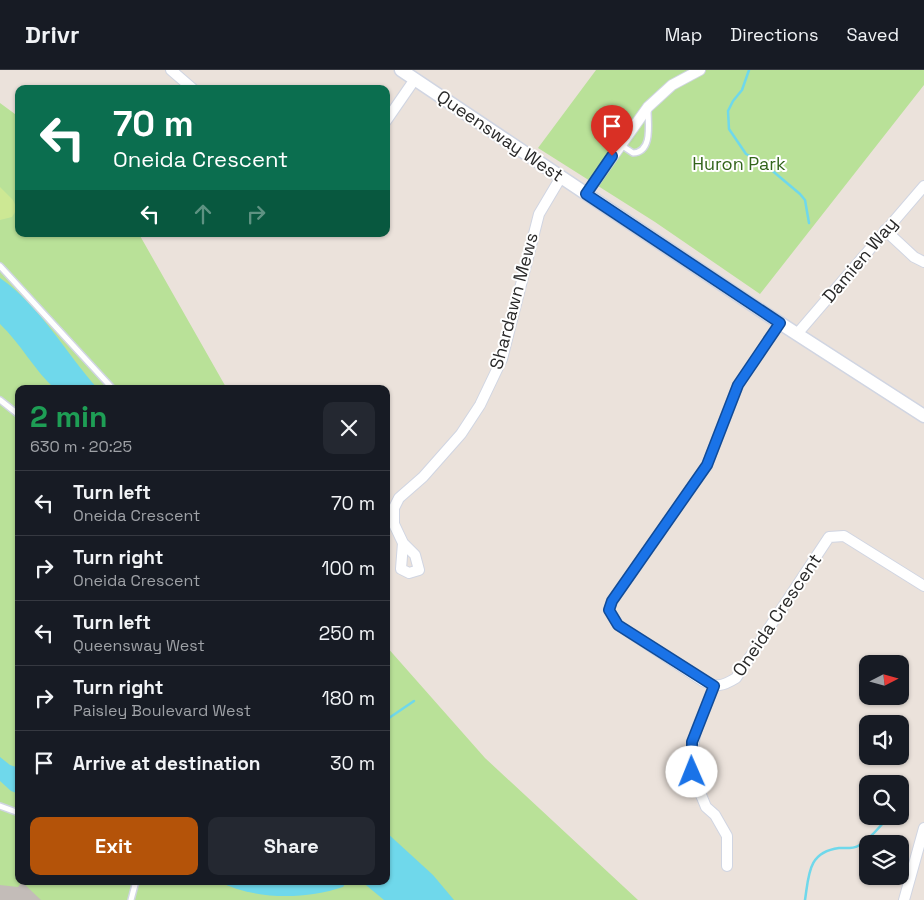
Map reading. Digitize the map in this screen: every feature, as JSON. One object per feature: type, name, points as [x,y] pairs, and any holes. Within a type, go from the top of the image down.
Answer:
[{"type":"street","points":[[171,70],[188,85]]},
{"type":"street","name":"Queensway West","points":[[402,70],[780,323],[924,416]]},
{"type":"street","points":[[586,194],[648,107],[672,85],[700,70]]},
{"type":"street","points":[[390,115],[415,79]]},
{"type":"street","name":"Shardawn Mews","points":[[403,543],[394,524],[394,508],[400,498],[423,477],[461,434],[480,405],[502,359],[539,214],[561,177]]},
{"type":"street","name":"Damien Way","points":[[797,334],[924,186]]},
{"type":"street","points":[[885,230],[914,257],[924,262]]},
{"type":"street","name":"Oneida Crescent","points":[[780,323],[738,385],[707,465],[612,601],[609,610],[618,625],[714,686],[720,686],[736,678],[829,537],[844,536],[924,586]]},
{"type":"street","points":[[714,686],[696,731],[691,757],[692,772],[706,807],[715,815],[727,836],[727,866]]},
{"type":"street","points":[[904,900],[924,828]]},
{"type":"lane","points":[[620,144],[632,153],[640,152],[644,147],[648,136],[648,107]]},
{"type":"lane","points":[[0,266],[109,385]]},
{"type":"lane","points":[[0,400],[15,412]]},
{"type":"lane","points":[[0,806],[15,812]]},
{"type":"lane","points":[[131,900],[135,885]]},
{"type":"green space","name":"Huron Park","points":[[596,70],[924,70],[924,85],[760,294],[655,222],[538,148]]},
{"type":"green space","points":[[0,103],[15,114],[15,237],[141,237],[225,385],[15,385],[15,885],[390,885],[390,651],[485,758],[638,900],[0,900]]},
{"type":"green space","points":[[0,187],[13,200],[15,212],[12,217],[0,220]]},
{"type":"water","points":[[0,278],[28,302],[95,385],[50,385],[0,324]]},
{"type":"water","points":[[0,757],[15,767],[15,792],[0,781]]},
{"type":"water","points":[[390,836],[433,875],[454,900],[384,900],[366,885],[390,885]]},
{"type":"water","points":[[227,885],[344,885],[328,891],[296,896],[263,895]]},
{"type":"building","points":[[0,885],[18,887],[25,885],[41,900],[0,900]]},
{"type":"waterway","points":[[749,70],[742,90],[728,111],[729,129],[746,154],[762,162],[800,194],[805,200],[809,223]]},
{"type":"waterway","points":[[390,717],[414,701]]},
{"type":"waterway","points":[[805,900],[809,873],[816,859],[821,854],[829,850],[858,846],[881,825]]},
{"type":"route","points":[[612,156],[586,194],[780,323],[738,385],[707,465],[612,601],[609,610],[618,625],[703,681],[714,686],[692,742],[692,772]]}]
